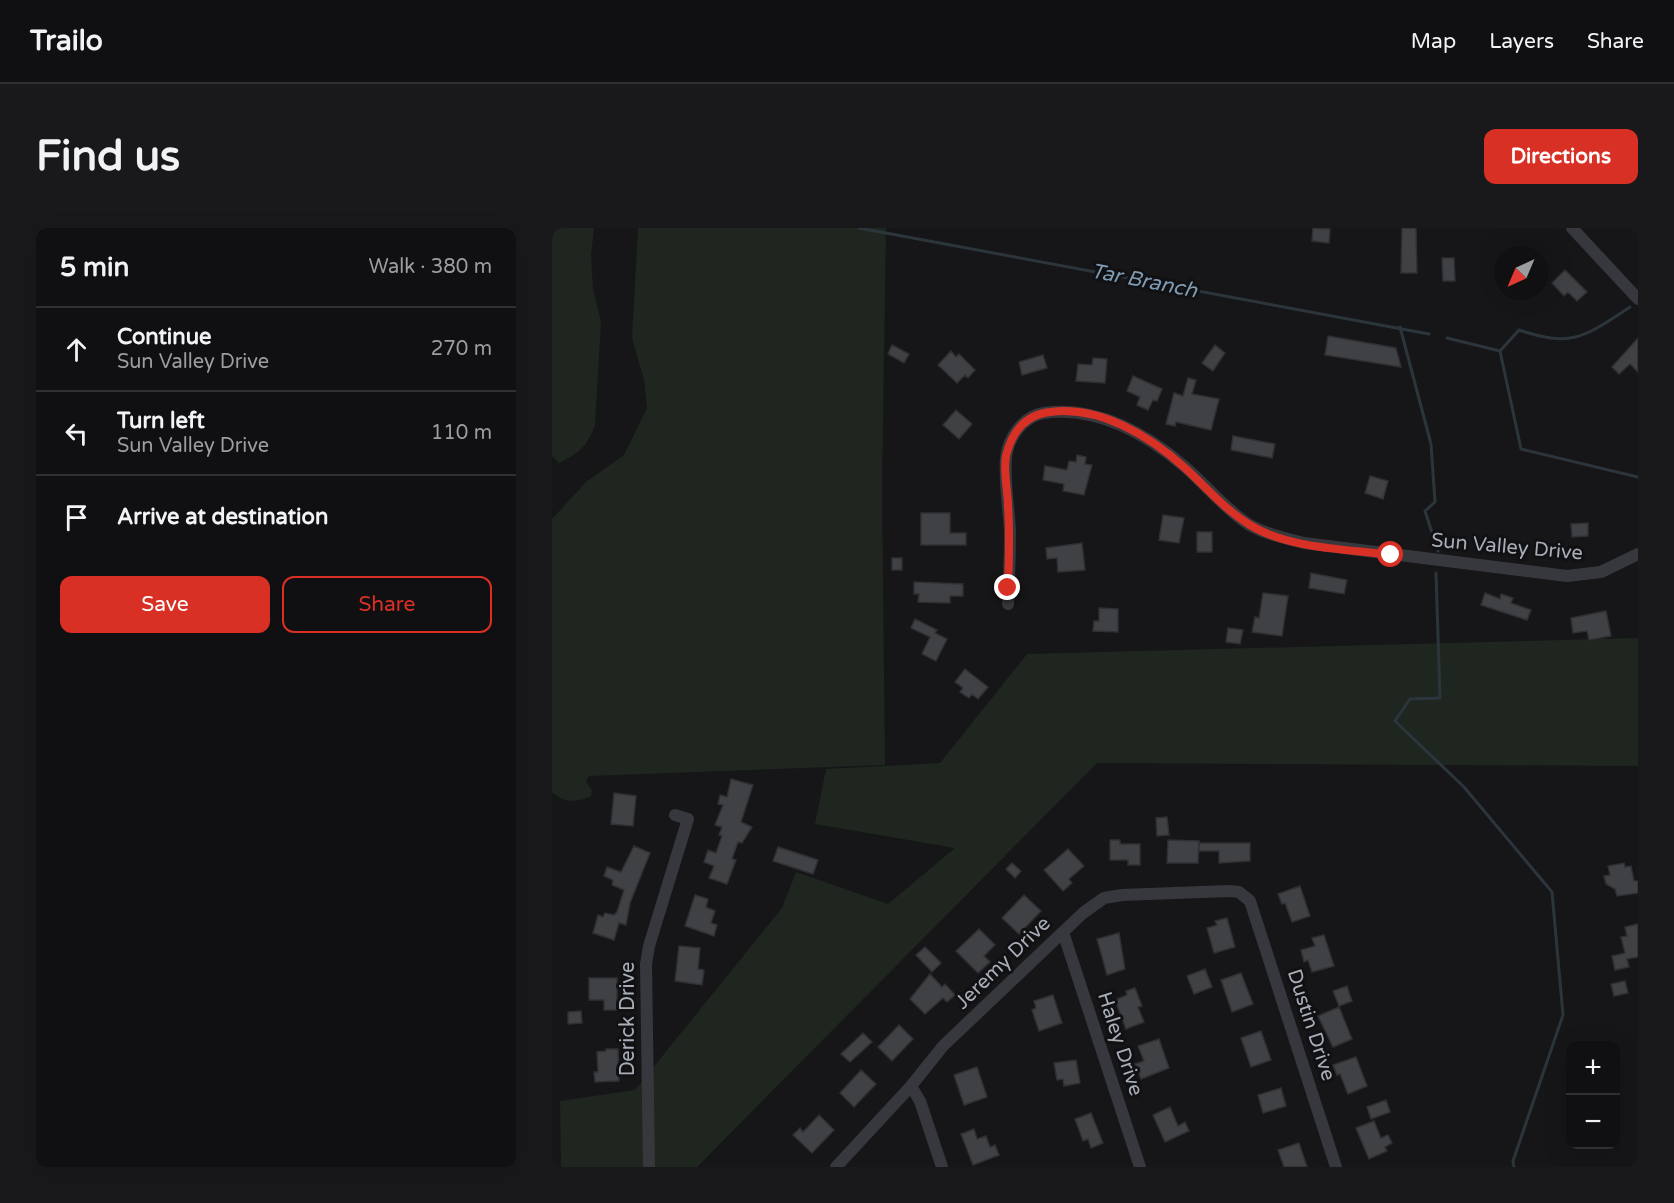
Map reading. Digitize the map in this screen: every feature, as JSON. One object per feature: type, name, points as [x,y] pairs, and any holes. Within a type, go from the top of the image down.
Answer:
[{"type":"street","points":[[1572,228],[1638,299]]},
{"type":"street","name":"Sun Valley Drive","points":[[1008,604],[1010,532],[1006,457],[1022,422],[1037,414],[1062,410],[1094,415],[1130,429],[1169,454],[1230,510],[1250,525],[1293,540],[1511,572],[1567,576],[1601,572],[1638,554]]},
{"type":"street","name":"Derick Drive","points":[[649,1167],[646,964],[649,946],[688,819],[675,815]]},
{"type":"street","name":"Jeremy Drive","points":[[836,1167],[911,1086],[943,1047],[1083,913],[1104,898],[1212,891],[1239,892],[1247,897]]},
{"type":"street","name":"Dustin Drive","points":[[1247,897],[1251,901],[1336,1167]]},
{"type":"street","name":"Haley Drive","points":[[1063,932],[1140,1167]]},
{"type":"street","points":[[911,1086],[924,1111],[942,1167]]},
{"type":"shaded area","points":[[552,228],[594,228],[591,256],[593,289],[601,322],[595,425],[582,448],[559,463],[552,456]]},
{"type":"shaded area","points":[[638,228],[886,228],[882,489],[885,765],[589,776],[586,782],[592,790],[591,796],[576,801],[566,800],[552,792],[552,519],[586,482],[624,455],[647,408],[644,380],[632,338]]},
{"type":"shaded area","points":[[1638,638],[1638,766],[1097,763],[697,1167],[561,1167],[560,1101],[635,1090],[782,908],[796,872],[888,904],[955,848],[815,824],[826,769],[940,763],[1027,654]]},
{"type":"building","points":[[1313,228],[1330,229],[1329,243],[1312,241]]},
{"type":"building","points":[[1402,228],[1416,228],[1417,273],[1401,273]]},
{"type":"building","points":[[1442,258],[1454,258],[1455,281],[1443,281]]},
{"type":"building","points":[[1565,270],[1587,292],[1577,301],[1568,292],[1564,296],[1552,283]]},
{"type":"building","points":[[1328,336],[1396,348],[1401,367],[1325,355]]},
{"type":"building","points":[[1638,338],[1638,372],[1630,364],[1619,374],[1612,367]]},
{"type":"building","points":[[892,345],[909,354],[904,363],[888,354]]},
{"type":"building","points":[[1215,345],[1225,353],[1213,371],[1202,363]]},
{"type":"building","points":[[951,351],[956,357],[959,354],[975,370],[968,378],[965,375],[957,383],[938,365]]},
{"type":"building","points":[[1043,355],[1047,368],[1022,375],[1019,362]]},
{"type":"building","points":[[1093,358],[1107,359],[1105,383],[1076,381],[1078,364],[1092,365]]},
{"type":"building","points":[[1133,376],[1162,389],[1157,401],[1153,400],[1148,410],[1137,405],[1140,397],[1127,391]]},
{"type":"building","points":[[1188,378],[1196,380],[1192,394],[1219,399],[1211,430],[1176,422],[1175,426],[1166,424],[1174,393],[1183,396]]},
{"type":"building","points":[[956,410],[972,424],[959,439],[943,425]]},
{"type":"building","points":[[1233,436],[1275,444],[1272,458],[1231,450]]},
{"type":"building","points":[[1077,455],[1086,457],[1085,464],[1092,465],[1084,495],[1063,491],[1064,484],[1043,480],[1045,466],[1067,470],[1069,461],[1076,462]]},
{"type":"building","points":[[1370,476],[1388,481],[1383,499],[1365,493]]},
{"type":"building","points":[[921,513],[950,513],[950,533],[966,533],[966,545],[921,545]]},
{"type":"building","points":[[1163,515],[1184,518],[1179,543],[1159,540]]},
{"type":"building","points":[[1588,523],[1588,536],[1572,537],[1571,524]]},
{"type":"building","points":[[1197,532],[1212,532],[1212,552],[1197,552]]},
{"type":"building","points":[[1082,543],[1085,570],[1058,572],[1057,558],[1047,559],[1046,548]]},
{"type":"building","points":[[892,558],[902,558],[902,570],[892,570]]},
{"type":"building","points":[[1311,573],[1347,580],[1344,594],[1309,588]]},
{"type":"building","points":[[914,582],[963,584],[963,596],[950,596],[950,603],[918,602],[919,594],[914,594]]},
{"type":"building","points":[[1263,593],[1288,596],[1282,636],[1252,632],[1255,617],[1259,618]]},
{"type":"building","points":[[1485,593],[1500,599],[1501,594],[1513,598],[1511,603],[1531,610],[1527,620],[1481,605]]},
{"type":"building","points":[[1099,608],[1118,609],[1118,632],[1093,631],[1094,621],[1099,621]]},
{"type":"building","points":[[1606,611],[1611,636],[1589,640],[1587,631],[1573,633],[1571,618]]},
{"type":"building","points":[[915,619],[937,630],[935,633],[947,639],[936,661],[922,654],[930,637],[911,628]]},
{"type":"building","points":[[1228,628],[1243,630],[1240,644],[1226,642]]},
{"type":"building","points":[[965,669],[988,687],[978,699],[972,694],[969,698],[960,692],[963,688],[955,682]]},
{"type":"building","points":[[731,779],[753,785],[741,822],[752,827],[742,843],[738,842],[732,859],[736,860],[727,884],[709,878],[714,866],[704,862],[708,850],[716,853],[722,836],[719,835],[722,827],[715,825],[723,805],[718,804],[720,795],[727,797]]},
{"type":"building","points":[[614,793],[636,796],[633,826],[611,824]]},
{"type":"building","points":[[1167,817],[1169,835],[1157,836],[1156,818]]},
{"type":"building","points":[[1110,840],[1120,840],[1120,844],[1140,844],[1140,865],[1128,865],[1128,860],[1110,860]]},
{"type":"building","points":[[1168,840],[1199,841],[1198,863],[1167,863]]},
{"type":"building","points":[[1199,843],[1250,843],[1250,861],[1219,863],[1219,851],[1199,851]]},
{"type":"building","points":[[634,846],[650,853],[630,903],[626,925],[619,923],[614,940],[593,933],[598,915],[603,917],[605,913],[614,915],[617,912],[624,890],[612,885],[613,880],[604,876],[607,867],[621,872]]},
{"type":"building","points":[[778,847],[818,860],[813,874],[773,861]]},
{"type":"building","points":[[1068,849],[1084,866],[1069,879],[1072,883],[1063,891],[1044,870]]},
{"type":"building","points":[[1012,863],[1021,871],[1015,878],[1006,869]]},
{"type":"building","points":[[1624,863],[1625,867],[1631,866],[1634,881],[1638,881],[1638,893],[1617,896],[1615,889],[1606,884],[1604,876],[1610,875],[1608,866]]},
{"type":"building","points":[[1300,886],[1310,916],[1292,922],[1285,903],[1282,904],[1278,894]]},
{"type":"building","points":[[695,895],[708,899],[706,907],[715,911],[711,923],[717,925],[714,936],[685,926]]},
{"type":"building","points":[[1024,895],[1041,911],[1019,934],[1002,918]]},
{"type":"building","points":[[1227,918],[1235,947],[1214,953],[1207,928],[1217,925],[1215,921]]},
{"type":"building","points":[[1638,924],[1638,957],[1627,959],[1629,967],[1615,970],[1612,956],[1625,953],[1621,937],[1627,936],[1625,927]]},
{"type":"building","points":[[979,929],[995,945],[984,956],[990,962],[978,973],[956,951]]},
{"type":"building","points":[[1119,933],[1125,969],[1107,975],[1097,939]]},
{"type":"building","points":[[1324,935],[1334,966],[1312,972],[1308,960],[1304,962],[1301,950],[1315,946],[1312,938]]},
{"type":"building","points":[[679,946],[700,948],[698,969],[704,970],[702,985],[675,981]]},
{"type":"building","points":[[925,947],[941,963],[932,972],[916,955]]},
{"type":"building","points":[[1205,969],[1212,987],[1194,994],[1187,976]]},
{"type":"building","points":[[1241,973],[1253,1004],[1232,1012],[1221,980]]},
{"type":"building","points":[[930,974],[942,987],[945,984],[955,995],[947,1002],[943,998],[925,1014],[910,999]]},
{"type":"building","points":[[589,978],[617,978],[617,1010],[604,1010],[604,1000],[589,1000]]},
{"type":"building","points":[[1625,981],[1628,993],[1614,996],[1611,984]]},
{"type":"building","points":[[1347,986],[1352,1001],[1339,1006],[1333,991]]},
{"type":"building","points":[[1135,988],[1142,1006],[1138,1007],[1144,1022],[1126,1029],[1115,1000],[1127,995],[1126,991]]},
{"type":"building","points":[[1053,995],[1062,1023],[1039,1031],[1032,1010],[1036,1008],[1034,1001]]},
{"type":"building","points":[[1339,1007],[1352,1039],[1333,1047],[1318,1016]]},
{"type":"building","points":[[581,1011],[582,1023],[568,1024],[568,1012]]},
{"type":"building","points":[[899,1025],[913,1039],[892,1061],[878,1047]]},
{"type":"building","points":[[1261,1031],[1271,1060],[1251,1067],[1241,1038]]},
{"type":"building","points":[[863,1033],[872,1042],[850,1062],[841,1054]]},
{"type":"building","points":[[1159,1039],[1169,1068],[1141,1079],[1135,1064],[1144,1061],[1138,1046]]},
{"type":"building","points":[[606,1049],[618,1049],[619,1081],[595,1082],[594,1072],[598,1072],[597,1052],[606,1051]]},
{"type":"building","points":[[1356,1057],[1367,1086],[1348,1094],[1340,1074],[1337,1075],[1333,1065]]},
{"type":"building","points":[[1076,1060],[1080,1083],[1064,1086],[1063,1079],[1057,1080],[1054,1063]]},
{"type":"building","points":[[977,1067],[987,1097],[964,1105],[954,1075]]},
{"type":"building","points":[[861,1070],[876,1084],[854,1107],[840,1093]]},
{"type":"building","points":[[1281,1088],[1286,1106],[1263,1113],[1258,1095]]},
{"type":"building","points":[[1386,1100],[1390,1112],[1371,1119],[1367,1107]]},
{"type":"building","points":[[1170,1107],[1178,1126],[1185,1122],[1189,1131],[1165,1142],[1153,1115]]},
{"type":"building","points":[[1091,1113],[1103,1143],[1091,1148],[1088,1139],[1083,1141],[1075,1119]]},
{"type":"building","points":[[819,1115],[834,1130],[812,1153],[793,1135],[800,1128],[803,1132]]},
{"type":"building","points":[[1374,1121],[1381,1138],[1388,1135],[1392,1143],[1385,1147],[1387,1151],[1369,1159],[1356,1128]]},
{"type":"building","points":[[974,1129],[977,1139],[986,1136],[990,1147],[995,1145],[999,1155],[973,1165],[961,1134]]},
{"type":"building","points":[[1299,1143],[1307,1167],[1284,1167],[1278,1150]]},
{"type":"waterway","name":"Tar Branch","points":[[859,228],[1429,334]]},
{"type":"waterway","points":[[1500,351],[1519,330],[1566,339],[1589,332],[1630,307]]},
{"type":"waterway","points":[[1400,327],[1431,444],[1435,502],[1425,511],[1438,551]]},
{"type":"waterway","name":"Tar Branch","points":[[1447,338],[1500,351],[1521,449],[1638,477]]},
{"type":"waterway","points":[[1436,573],[1440,698],[1410,699],[1395,721],[1464,787],[1552,892],[1563,1015],[1513,1161],[1514,1167]]},
{"type":"route","points":[[1008,588],[1010,532],[1006,457],[1022,422],[1037,414],[1062,410],[1094,415],[1130,429],[1161,448],[1230,510],[1263,532],[1304,543],[1391,555]]}]
